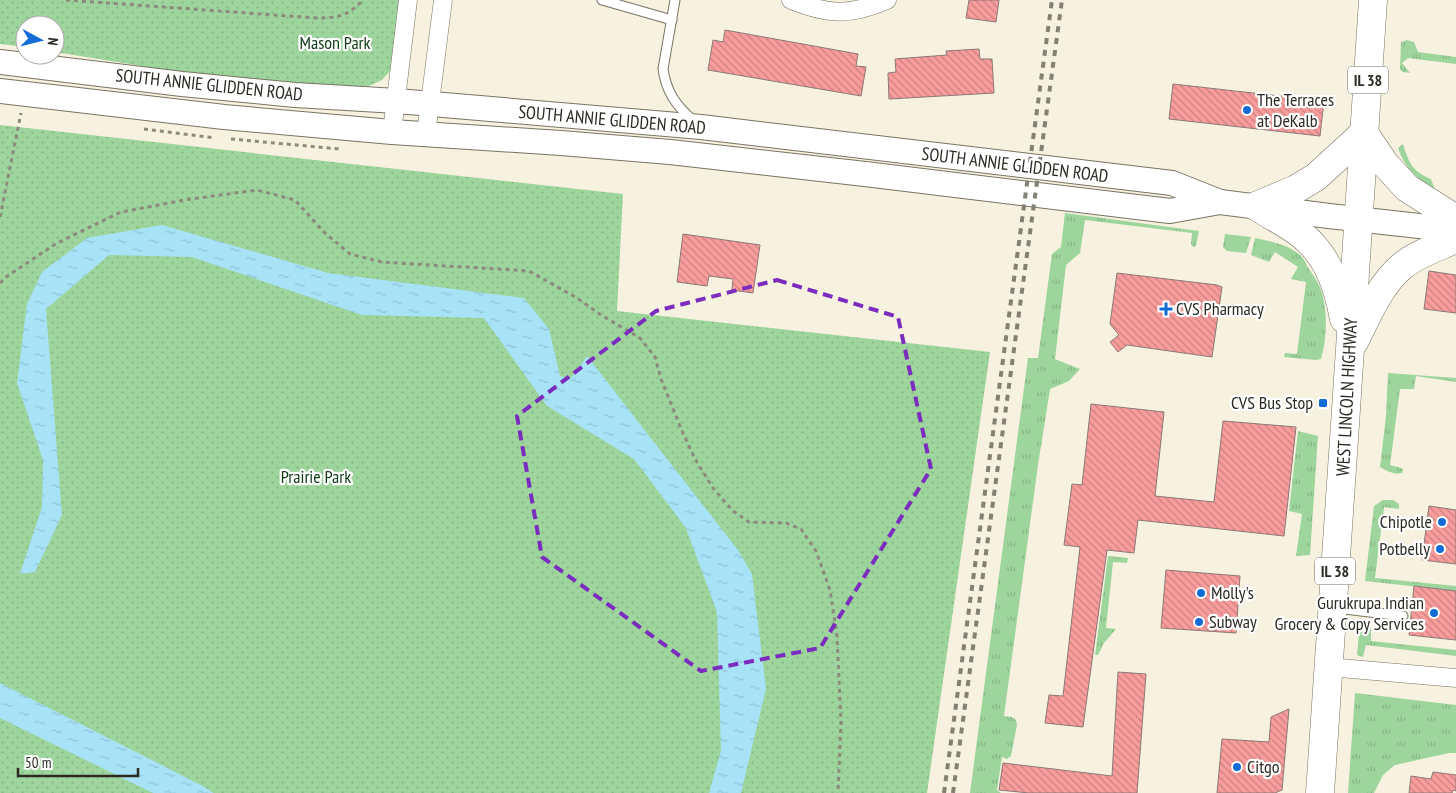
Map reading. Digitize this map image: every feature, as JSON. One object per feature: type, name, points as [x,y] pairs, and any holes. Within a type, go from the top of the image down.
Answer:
[{"type":"main road","name":"WEST LINCOLN HIGHWAY","points":[[1320,793],[1373,0]]},
{"type":"main road","name":"SOUTH ANNIE GLIDDEN ROAD","points":[[0,62],[182,84],[295,95],[397,101],[701,127],[1172,184],[1220,202],[1456,230]]},
{"type":"main road","name":"SOUTH ANNIE GLIDDEN ROAD","points":[[0,91],[178,112],[392,132],[670,152],[1170,211],[1220,202]]},
{"type":"main road","points":[[1256,206],[1296,189],[1316,176],[1364,132],[1385,164],[1407,188],[1456,220]]},
{"type":"main road","points":[[1256,206],[1302,235],[1325,259],[1340,300],[1349,350]]},
{"type":"main road","points":[[1349,350],[1386,282],[1402,266],[1422,254],[1456,239]]},
{"type":"street","points":[[392,132],[408,0]]},
{"type":"street","points":[[426,134],[443,0]]},
{"type":"street","points":[[791,0],[814,9],[842,12],[866,9],[887,0]]},
{"type":"street","points":[[1328,667],[1456,678]]},
{"type":"lane","points":[[602,0],[672,20]]},
{"type":"lane","points":[[675,0],[663,69],[664,80],[670,94],[680,109],[701,127]]},
{"type":"lane","points":[[1333,608],[1403,616]]},
{"type":"path","points":[[66,0],[335,18],[347,14],[362,0]]},
{"type":"path","points":[[0,217],[21,113]]},
{"type":"path","points":[[0,283],[6,276],[57,242],[122,212],[184,200],[257,190],[295,200],[325,233],[350,254],[391,263],[529,272],[576,298],[640,338],[655,357],[664,387],[695,459],[713,488],[732,512],[749,522],[786,523],[801,528],[816,551],[830,590],[837,636],[842,722],[838,793]]},
{"type":"highlighted area","points":[[777,280],[898,317],[931,469],[820,648],[701,671],[542,557],[517,416],[656,311]]},
{"type":"green space","name":"Mason Park","points":[[0,0],[400,0],[391,70],[382,80],[369,86],[341,88],[198,75],[65,54],[65,15],[15,15],[15,46],[0,44]]},
{"type":"green space","points":[[1407,40],[1414,42],[1418,52],[1456,57],[1456,64],[1408,58],[1402,63],[1410,73],[1403,72],[1400,69],[1401,42]]},
{"type":"green space","name":"Prairie Park","points":[[0,125],[623,194],[617,311],[990,352],[927,793],[0,793]]},
{"type":"green space","points":[[1403,144],[1412,166],[1419,173],[1431,179],[1435,190],[1417,177],[1408,167],[1398,148]]},
{"type":"green space","points":[[1065,213],[1199,231],[1196,246],[1193,247],[1191,244],[1192,233],[1085,220],[1080,253],[1066,265],[1055,359],[1080,369],[1069,381],[1050,389],[1004,716],[1012,717],[1016,720],[1017,725],[1011,756],[1007,759],[1002,757],[997,790],[1001,793],[970,793],[1028,358],[1038,358],[1052,254],[1061,247]]},
{"type":"green space","points":[[1225,234],[1251,237],[1246,253],[1227,251],[1223,247]]},
{"type":"green space","points":[[1255,238],[1280,244],[1296,252],[1303,258],[1318,284],[1326,315],[1325,342],[1321,359],[1284,357],[1285,353],[1297,354],[1306,282],[1291,279],[1298,267],[1275,252],[1269,262],[1251,255]]},
{"type":"green space","points":[[1388,373],[1456,378],[1456,382],[1416,376],[1414,389],[1400,389],[1390,465],[1401,468],[1403,470],[1402,473],[1391,472],[1380,467],[1386,416]]},
{"type":"green space","points":[[1298,431],[1318,436],[1310,555],[1296,556],[1302,514],[1289,511]]},
{"type":"green space","points":[[1383,500],[1393,500],[1399,504],[1399,509],[1384,507],[1375,578],[1456,586],[1456,591],[1365,581],[1374,506]]},
{"type":"green space","points":[[1108,556],[1128,558],[1127,563],[1113,562],[1106,628],[1116,629],[1104,643],[1098,655],[1095,655]]},
{"type":"green space","points":[[1360,623],[1366,624],[1371,628],[1371,641],[1456,650],[1456,656],[1366,645],[1363,657],[1357,655]]},
{"type":"green space","points":[[1355,693],[1456,705],[1456,753],[1395,765],[1383,775],[1374,793],[1348,793]]},
{"type":"water","points":[[162,225],[328,273],[524,298],[549,329],[560,376],[570,379],[587,356],[738,550],[752,574],[766,689],[741,793],[709,793],[721,751],[717,612],[686,528],[634,459],[547,406],[484,318],[362,315],[192,257],[109,255],[46,309],[62,515],[35,572],[20,574],[42,507],[43,460],[17,383],[27,304],[42,272],[87,238]]},
{"type":"water","points":[[0,683],[214,793],[153,793],[0,718]]},
{"type":"building","points":[[969,0],[999,0],[996,22],[966,18]]},
{"type":"building","points":[[725,30],[858,54],[856,66],[866,67],[861,96],[708,70],[713,40],[723,42]]},
{"type":"building","points":[[979,49],[980,59],[992,59],[994,93],[889,99],[888,73],[896,72],[895,59],[947,55],[946,51]]},
{"type":"building","name":"The Terraces at DeKalb","points":[[1173,84],[1324,101],[1320,136],[1169,119]]},
{"type":"building","points":[[683,234],[760,245],[753,293],[732,290],[733,279],[709,276],[707,286],[677,282]]},
{"type":"building","points":[[1429,271],[1456,275],[1456,313],[1424,309]]},
{"type":"building","name":"CVS Pharmacy","points":[[1117,273],[1222,287],[1212,357],[1127,345],[1118,352],[1110,342],[1119,335],[1110,324]]},
{"type":"building","points":[[1091,404],[1164,412],[1155,496],[1214,502],[1223,421],[1296,427],[1284,536],[1138,520],[1134,553],[1107,550],[1083,727],[1045,723],[1049,695],[1063,696],[1080,547],[1064,545],[1072,484],[1082,485]]},
{"type":"building","points":[[1429,506],[1456,510],[1456,564],[1422,560]]},
{"type":"building","name":"Molly's","points":[[1166,570],[1240,576],[1236,633],[1161,628]]},
{"type":"building","name":"Gurukrupa Indian Grocery & Copy Services","points":[[1414,586],[1456,591],[1456,640],[1409,635]]},
{"type":"building","points":[[1118,672],[1146,674],[1137,793],[1029,793],[999,790],[1003,763],[1112,776]]},
{"type":"building","points":[[1289,709],[1282,790],[1275,793],[1217,793],[1222,739],[1269,742],[1271,717]]},
{"type":"building","points":[[1433,772],[1456,775],[1456,791],[1453,790],[1452,793],[1409,793],[1411,776],[1431,779]]},
{"type":"railway","points":[[944,793],[1052,0]]},
{"type":"railway","points":[[953,793],[1062,0]]},
{"type":"place","name":"The Terraces at DeKalb","points":[[1247,110]]},
{"type":"place","name":"CVS Pharmacy","points":[[1166,309]]},
{"type":"place","name":"CVS Bus Stop","points":[[1323,403]]},
{"type":"place","name":"Chipotle","points":[[1442,522]]},
{"type":"place","name":"Potbelly","points":[[1440,549]]},
{"type":"place","name":"Molly's","points":[[1201,593]]},
{"type":"place","name":"Gurukrupa Indian Grocery & Copy Services","points":[[1434,613]]},
{"type":"place","name":"Subway","points":[[1199,622]]},
{"type":"place","name":"Citgo","points":[[1237,767]]}]
